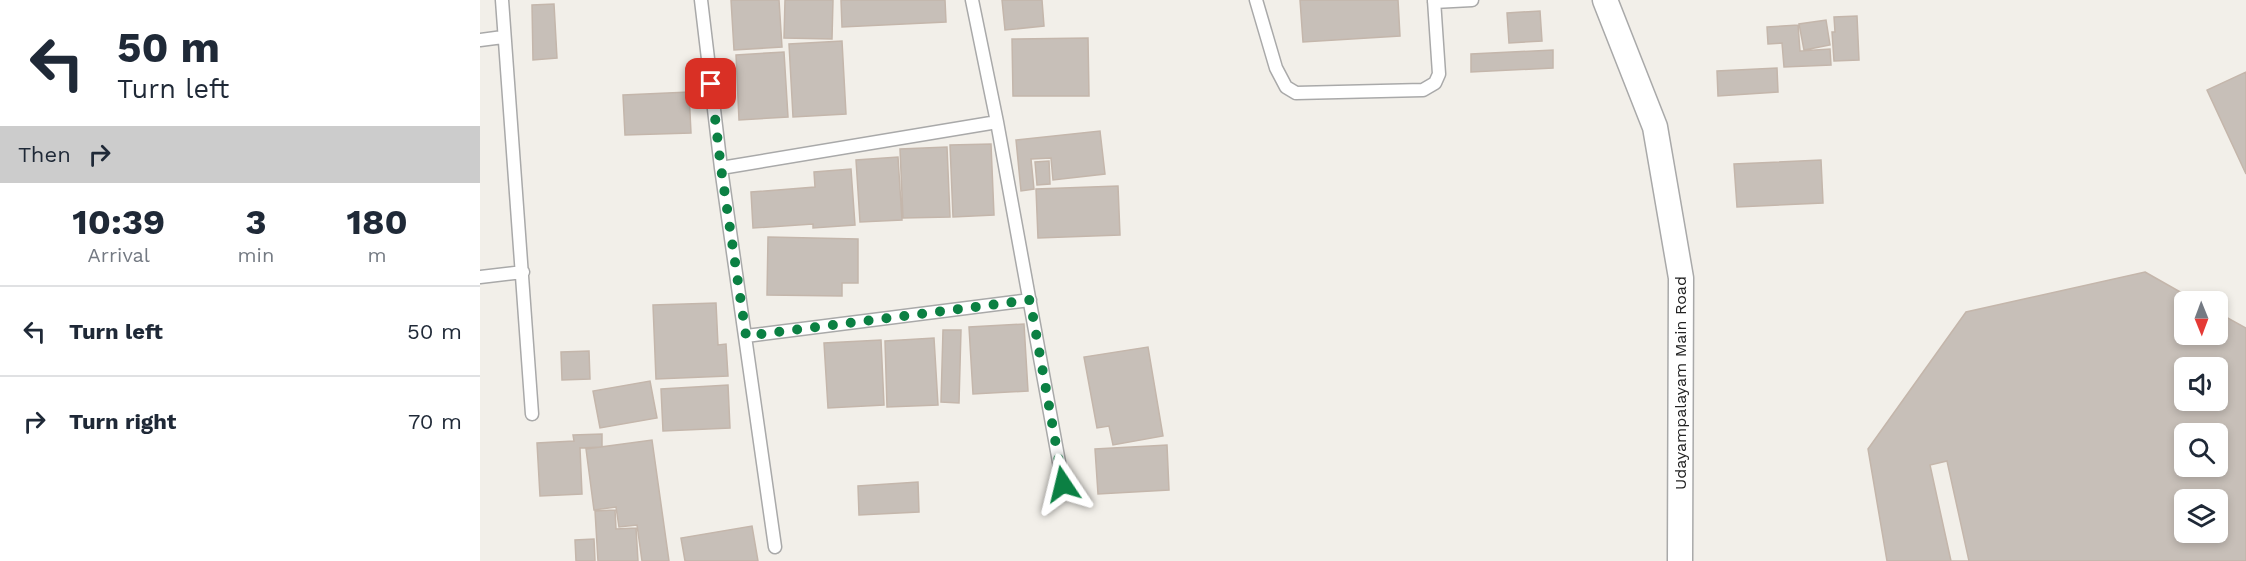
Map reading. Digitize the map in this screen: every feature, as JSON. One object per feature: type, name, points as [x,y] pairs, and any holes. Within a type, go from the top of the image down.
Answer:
[{"type":"street","name":"Udayampalayam Main Road","points":[[1605,0],[1655,127],[1681,278],[1680,561]]},
{"type":"lane","points":[[502,0],[532,414]]},
{"type":"lane","points":[[701,0],[721,168],[775,547]]},
{"type":"lane","points":[[972,0],[997,122],[1063,484]]},
{"type":"lane","points":[[1256,0],[1276,68],[1286,87],[1296,93],[1424,90],[1435,83],[1438,74],[1434,1],[1472,0]]},
{"type":"lane","points":[[480,40],[503,37]]},
{"type":"lane","points":[[721,168],[997,122]]},
{"type":"lane","points":[[480,277],[523,272]]},
{"type":"lane","points":[[746,336],[1030,300]]},
{"type":"building","points":[[731,0],[779,0],[782,47],[734,50]]},
{"type":"building","points":[[785,0],[833,0],[832,39],[784,38]]},
{"type":"building","points":[[841,0],[945,0],[946,22],[842,27]]},
{"type":"building","points":[[1002,0],[1042,0],[1044,26],[1005,30]]},
{"type":"building","points":[[1300,0],[1398,0],[1400,36],[1303,42]]},
{"type":"building","points":[[554,4],[557,58],[533,60],[532,5]]},
{"type":"building","points":[[1540,11],[1542,41],[1509,43],[1507,13]]},
{"type":"building","points":[[1857,16],[1859,60],[1834,61],[1832,32],[1835,32],[1834,17]]},
{"type":"building","points":[[1826,20],[1830,45],[1804,50],[1799,24]]},
{"type":"building","points":[[1798,25],[1800,51],[1830,49],[1831,65],[1784,67],[1782,43],[1768,44],[1767,27]]},
{"type":"building","points":[[1088,38],[1089,96],[1013,96],[1012,39]]},
{"type":"building","points":[[842,41],[846,114],[793,117],[789,44]]},
{"type":"building","points":[[1553,50],[1553,68],[1471,72],[1471,54]]},
{"type":"building","points":[[784,52],[788,117],[739,120],[736,55]]},
{"type":"building","points":[[1777,68],[1778,92],[1718,96],[1717,71]]},
{"type":"building","points":[[2246,72],[2246,174],[2207,90]]},
{"type":"building","points":[[689,92],[691,133],[625,135],[623,95]]},
{"type":"building","points":[[1100,131],[1105,174],[1053,180],[1051,158],[1031,159],[1034,189],[1021,191],[1016,140]]},
{"type":"building","points":[[991,144],[994,215],[953,217],[950,145]]},
{"type":"building","points":[[947,147],[950,217],[903,218],[900,149]]},
{"type":"building","points":[[898,157],[902,220],[860,222],[856,160]]},
{"type":"building","points":[[1821,160],[1823,203],[1737,207],[1734,164]]},
{"type":"building","points":[[1049,161],[1050,184],[1037,185],[1035,162]]},
{"type":"building","points":[[851,169],[855,225],[813,228],[813,224],[753,228],[751,192],[815,187],[814,172]]},
{"type":"building","points":[[1118,186],[1120,235],[1038,238],[1036,189]]},
{"type":"building","points":[[768,237],[858,239],[858,283],[842,283],[842,296],[767,295]]},
{"type":"building","points":[[2145,272],[2179,291],[2174,291],[2174,345],[2228,345],[2228,318],[2246,328],[2246,561],[1887,561],[1868,449],[1966,312]]},
{"type":"building","points":[[716,303],[718,345],[726,344],[728,376],[656,379],[653,305]]},
{"type":"building","points":[[1024,324],[1028,391],[973,394],[969,327]]},
{"type":"building","points":[[943,330],[961,330],[959,403],[941,402]]},
{"type":"building","points":[[934,338],[938,405],[887,407],[885,341]]},
{"type":"building","points":[[881,340],[884,405],[828,408],[824,343]]},
{"type":"building","points":[[1148,347],[1163,436],[1113,445],[1109,426],[1097,428],[1084,357]]},
{"type":"building","points":[[589,351],[590,379],[562,380],[561,352]]},
{"type":"building","points":[[650,381],[657,418],[600,428],[593,391]]},
{"type":"building","points":[[728,385],[730,428],[663,431],[661,389]]},
{"type":"building","points":[[602,434],[602,447],[580,448],[582,494],[540,496],[537,443],[574,441],[573,435]]},
{"type":"building","points":[[652,440],[669,561],[642,561],[637,525],[619,527],[616,507],[594,510],[586,449]]},
{"type":"building","points":[[1167,445],[1169,490],[1098,494],[1095,449]]},
{"type":"building","points":[[1947,461],[1969,561],[1951,561],[1930,465]]},
{"type":"building","points":[[918,482],[919,512],[859,515],[858,486]]},
{"type":"building","points":[[615,510],[616,529],[636,528],[638,561],[598,561],[595,511]]},
{"type":"building","points":[[752,526],[758,561],[685,561],[681,538]]},
{"type":"building","points":[[594,539],[595,561],[576,561],[575,540]]},
{"type":"route","points":[[711,84],[746,336],[1030,300],[1063,484]]}]
